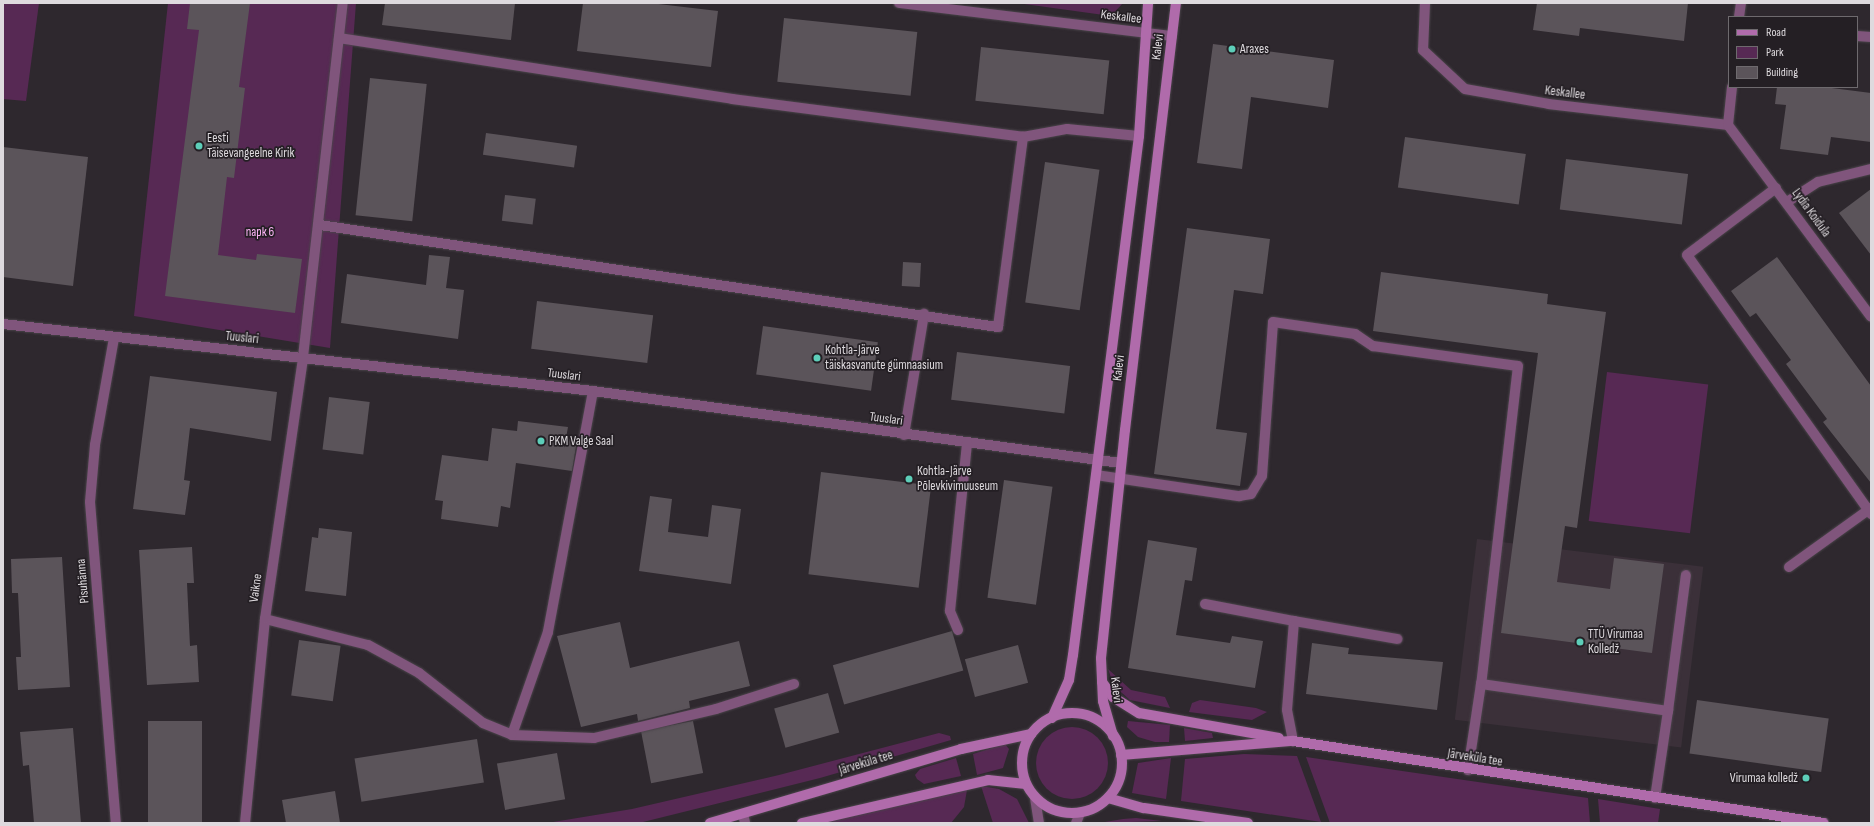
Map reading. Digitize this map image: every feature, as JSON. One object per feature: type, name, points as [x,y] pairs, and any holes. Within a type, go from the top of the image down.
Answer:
[{"type":"main road","name":"Kalevi","points":[[1052,718],[1069,680],[1139,136],[1148,3]]},
{"type":"main road","name":"Kalevi","points":[[1113,736],[1101,680],[1121,463],[1176,3]]},
{"type":"main road","points":[[1101,680],[1113,697],[1139,713],[1293,741]]},
{"type":"main road","points":[[1077,714],[1093,718],[1113,736],[1121,755],[1121,770],[1108,798],[1080,813],[1050,808],[1036,798],[1026,784],[1022,767],[1024,750],[1031,734],[1052,718],[1077,714]]},
{"type":"main road","name":"Järveküla tee","points":[[710,823],[744,819],[961,749],[1031,734]]},
{"type":"main road","name":"Järveküla tee","points":[[1121,755],[1293,741],[1468,770],[1824,823]]},
{"type":"main road","points":[[802,823],[988,780],[1026,784]]},
{"type":"main road","points":[[1108,798],[1144,808],[1248,823]]},
{"type":"street","name":"Vaikne","points":[[245,823],[265,619],[303,357],[320,225],[343,3]]},
{"type":"street","name":"Keskallee","points":[[899,3],[1172,36]]},
{"type":"street","name":"Keskallee","points":[[1425,3],[1423,50],[1465,89],[1549,104],[1728,125]]},
{"type":"street","points":[[1739,16],[1741,3]]},
{"type":"street","points":[[1858,36],[1871,37]]},
{"type":"street","points":[[339,38],[732,100],[1023,137],[1067,129],[1139,136]]},
{"type":"street","points":[[1728,125],[1732,88]]},
{"type":"street","name":"Lydia Koidula","points":[[1728,125],[1787,202],[1871,317]]},
{"type":"street","points":[[320,225],[924,314],[998,327],[1023,137]]},
{"type":"street","points":[[1787,202],[1818,182],[1871,169]]},
{"type":"street","points":[[1776,188],[1687,256],[1870,511],[1789,568]]},
{"type":"street","points":[[904,435],[924,314]]},
{"type":"street","points":[[1096,475],[1239,496],[1251,494],[1262,476],[1273,322],[1355,334],[1373,346],[1518,366],[1480,684],[1468,770]]},
{"type":"street","name":"Tuuslari","points":[[3,324],[114,338],[303,357],[593,391],[904,435],[1121,463]]},
{"type":"street","name":"Pisuhänna","points":[[114,338],[95,445],[90,502],[116,823]]},
{"type":"street","points":[[512,735],[548,632],[593,391]]},
{"type":"street","points":[[958,630],[950,611],[967,443]]},
{"type":"street","points":[[1654,798],[1668,711],[1686,574]]},
{"type":"street","points":[[1205,604],[1397,639]]},
{"type":"street","points":[[265,619],[368,645],[419,673],[483,723],[512,735],[594,738],[716,709],[794,684]]},
{"type":"street","points":[[1293,741],[1287,710],[1294,621]]},
{"type":"street","points":[[1480,684],[1668,711]]},
{"type":"street","points":[[1036,798],[1039,823]]},
{"type":"street","points":[[1076,823],[1080,813]]},
{"type":"shaded area","name":"TTÜ Virumaa Kolledž","points":[[1477,539],[1703,567],[1681,747],[1455,720]]},
{"type":"green space","points":[[3,3],[39,3],[26,101],[3,99]]},
{"type":"green space","name":"парк 6","points":[[168,3],[356,3],[330,348],[134,316]]},
{"type":"green space","points":[[1017,3],[1123,3],[1111,16]]},
{"type":"green space","points":[[1607,372],[1708,384],[1690,533],[1589,521]]},
{"type":"green space","points":[[1108,669],[1131,690],[1165,697],[1170,708],[1130,700],[1114,686]]},
{"type":"green space","points":[[1200,700],[1256,708],[1267,712],[1252,720],[1189,712],[1192,703]]},
{"type":"green space","points":[[1128,721],[1170,725],[1169,742],[1155,742],[1138,737],[1127,727]]},
{"type":"green space","points":[[1065,727],[1079,727],[1098,737],[1108,756],[1108,770],[1098,789],[1079,799],[1065,799],[1046,789],[1036,770],[1036,756],[1046,737]]},
{"type":"green space","points":[[1184,728],[1212,733],[1213,738],[1185,741]]},
{"type":"green space","points":[[939,733],[950,736],[951,740],[820,778],[639,823],[547,823],[632,809],[779,775]]},
{"type":"green space","points":[[1005,744],[1009,749],[1003,768],[977,775],[973,754]]},
{"type":"green space","points":[[1244,754],[1297,756],[1321,822],[1181,801],[1185,759]]},
{"type":"green space","points":[[1306,757],[1588,798],[1590,823],[1330,823]]},
{"type":"green space","points":[[956,758],[961,776],[924,784],[917,779],[915,775],[920,769]]},
{"type":"green space","points":[[1171,758],[1166,799],[1132,793],[1138,763]]},
{"type":"green space","points":[[981,786],[999,789],[1017,799],[1029,823],[993,823]]},
{"type":"green space","points":[[967,790],[964,807],[951,823],[820,823]]},
{"type":"green space","points":[[1598,799],[1660,809],[1658,823],[1600,823]]},
{"type":"green space","points":[[1136,818],[1162,821],[1099,823],[1123,819]]},
{"type":"building","points":[[190,3],[250,3],[239,87],[245,88],[234,178],[227,177],[218,255],[256,260],[257,254],[302,259],[295,313],[165,296],[199,30],[187,29]]},
{"type":"building","points":[[385,3],[515,3],[511,40],[382,25]]},
{"type":"building","points":[[583,3],[650,3],[718,11],[711,67],[577,51]]},
{"type":"building","points":[[1537,3],[1688,3],[1684,41],[1580,28],[1579,36],[1533,30]]},
{"type":"building","points":[[784,18],[917,32],[911,96],[777,82]]},
{"type":"building","points":[[1213,44],[1334,60],[1328,108],[1251,97],[1242,169],[1197,163]]},
{"type":"building","points":[[981,47],[1109,60],[1104,114],[975,101]]},
{"type":"building","points":[[370,78],[427,84],[412,221],[356,215]]},
{"type":"building","points":[[1777,88],[1832,88],[1871,93],[1871,142],[1831,137],[1828,155],[1780,149],[1786,105],[1775,104]]},
{"type":"building","points":[[486,133],[577,146],[574,168],[483,155]]},
{"type":"building","points":[[1405,137],[1526,154],[1519,204],[1398,188]]},
{"type":"building","points":[[3,147],[88,157],[73,286],[3,277]]},
{"type":"building","points":[[1566,159],[1688,174],[1682,225],[1560,210]]},
{"type":"building","points":[[1045,162],[1099,170],[1080,310],[1025,303]]},
{"type":"building","points":[[1871,189],[1871,255],[1839,213]]},
{"type":"building","points":[[505,195],[536,199],[533,225],[502,221]]},
{"type":"building","points":[[1187,228],[1270,239],[1263,294],[1234,290],[1216,429],[1247,433],[1240,486],[1154,474]]},
{"type":"building","points":[[429,255],[450,257],[446,288],[464,290],[458,339],[341,323],[347,274],[426,285]]},
{"type":"building","points":[[1777,257],[1871,386],[1871,483],[1823,422],[1827,419],[1786,364],[1791,360],[1756,313],[1750,317],[1731,291]]},
{"type":"building","points":[[903,262],[921,263],[920,287],[902,286]]},
{"type":"building","points":[[1381,272],[1548,294],[1547,304],[1606,312],[1577,528],[1565,526],[1557,582],[1610,589],[1614,558],[1664,564],[1652,653],[1501,633],[1538,353],[1373,331]]},
{"type":"building","points":[[537,301],[653,315],[647,363],[531,349]]},
{"type":"building","points":[[763,326],[878,342],[871,391],[756,375]]},
{"type":"building","points":[[957,352],[1070,366],[1064,414],[951,400]]},
{"type":"building","points":[[150,376],[277,392],[271,441],[190,428],[184,480],[190,481],[185,515],[133,509]]},
{"type":"building","points":[[329,397],[370,402],[363,455],[323,450]]},
{"type":"building","points":[[518,421],[568,427],[566,438],[577,440],[572,471],[516,463],[510,508],[501,506],[498,527],[441,519],[443,501],[435,500],[442,455],[488,461],[492,428],[517,431]]},
{"type":"building","points":[[821,472],[931,486],[919,588],[808,574]]},
{"type":"building","points":[[1004,480],[1053,487],[1036,605],[987,598]]},
{"type":"building","points":[[650,496],[672,499],[668,532],[708,537],[712,505],[741,509],[731,584],[639,571]]},
{"type":"building","points":[[319,528],[352,532],[346,596],[305,591],[312,537],[318,538]]},
{"type":"building","points":[[1148,540],[1197,548],[1192,581],[1185,580],[1176,635],[1230,643],[1232,636],[1263,641],[1255,688],[1128,668]]},
{"type":"building","points":[[192,547],[194,583],[187,583],[190,646],[197,645],[199,682],[147,685],[139,550]]},
{"type":"building","points":[[62,557],[70,687],[18,690],[16,657],[21,657],[18,593],[12,593],[11,559]]},
{"type":"building","points":[[620,622],[630,668],[739,641],[750,686],[689,701],[690,708],[638,721],[637,714],[581,727],[557,636]]},
{"type":"building","points":[[952,631],[963,670],[844,705],[833,665]]},
{"type":"building","points":[[299,640],[341,646],[333,701],[291,695]]},
{"type":"building","points":[[1312,643],[1349,648],[1348,654],[1443,662],[1437,710],[1306,694]]},
{"type":"building","points":[[1018,645],[1028,683],[975,697],[965,659]]},
{"type":"building","points":[[828,693],[839,732],[785,748],[774,708]]},
{"type":"building","points":[[1697,700],[1829,719],[1821,772],[1689,753]]},
{"type":"building","points":[[148,721],[202,721],[202,823],[148,823]]},
{"type":"building","points":[[693,721],[703,773],[651,783],[641,731]]},
{"type":"building","points":[[73,728],[81,823],[34,823],[29,765],[23,766],[20,732]]},
{"type":"building","points":[[477,739],[484,782],[361,802],[355,758]]},
{"type":"building","points":[[557,753],[565,799],[505,810],[497,764]]},
{"type":"building","points":[[335,791],[340,823],[286,823],[282,800]]},
{"type":"place","name":"Araxes","points":[[1232,49]]},
{"type":"place","name":"Eesti Täisevangeelne Kirik","points":[[199,146]]},
{"type":"place","name":"Kohtla-Järve täiskasvanute gümnaasium","points":[[817,358]]},
{"type":"place","name":"PKM Valge Saal","points":[[541,441]]},
{"type":"place","name":"Kohtla-Järve Põlevkivimuuseum","points":[[909,479]]},
{"type":"place","name":"TTÜ Virumaa Kolledž","points":[[1580,642]]},
{"type":"place","name":"Virumaa kolledž","points":[[1806,778]]}]
